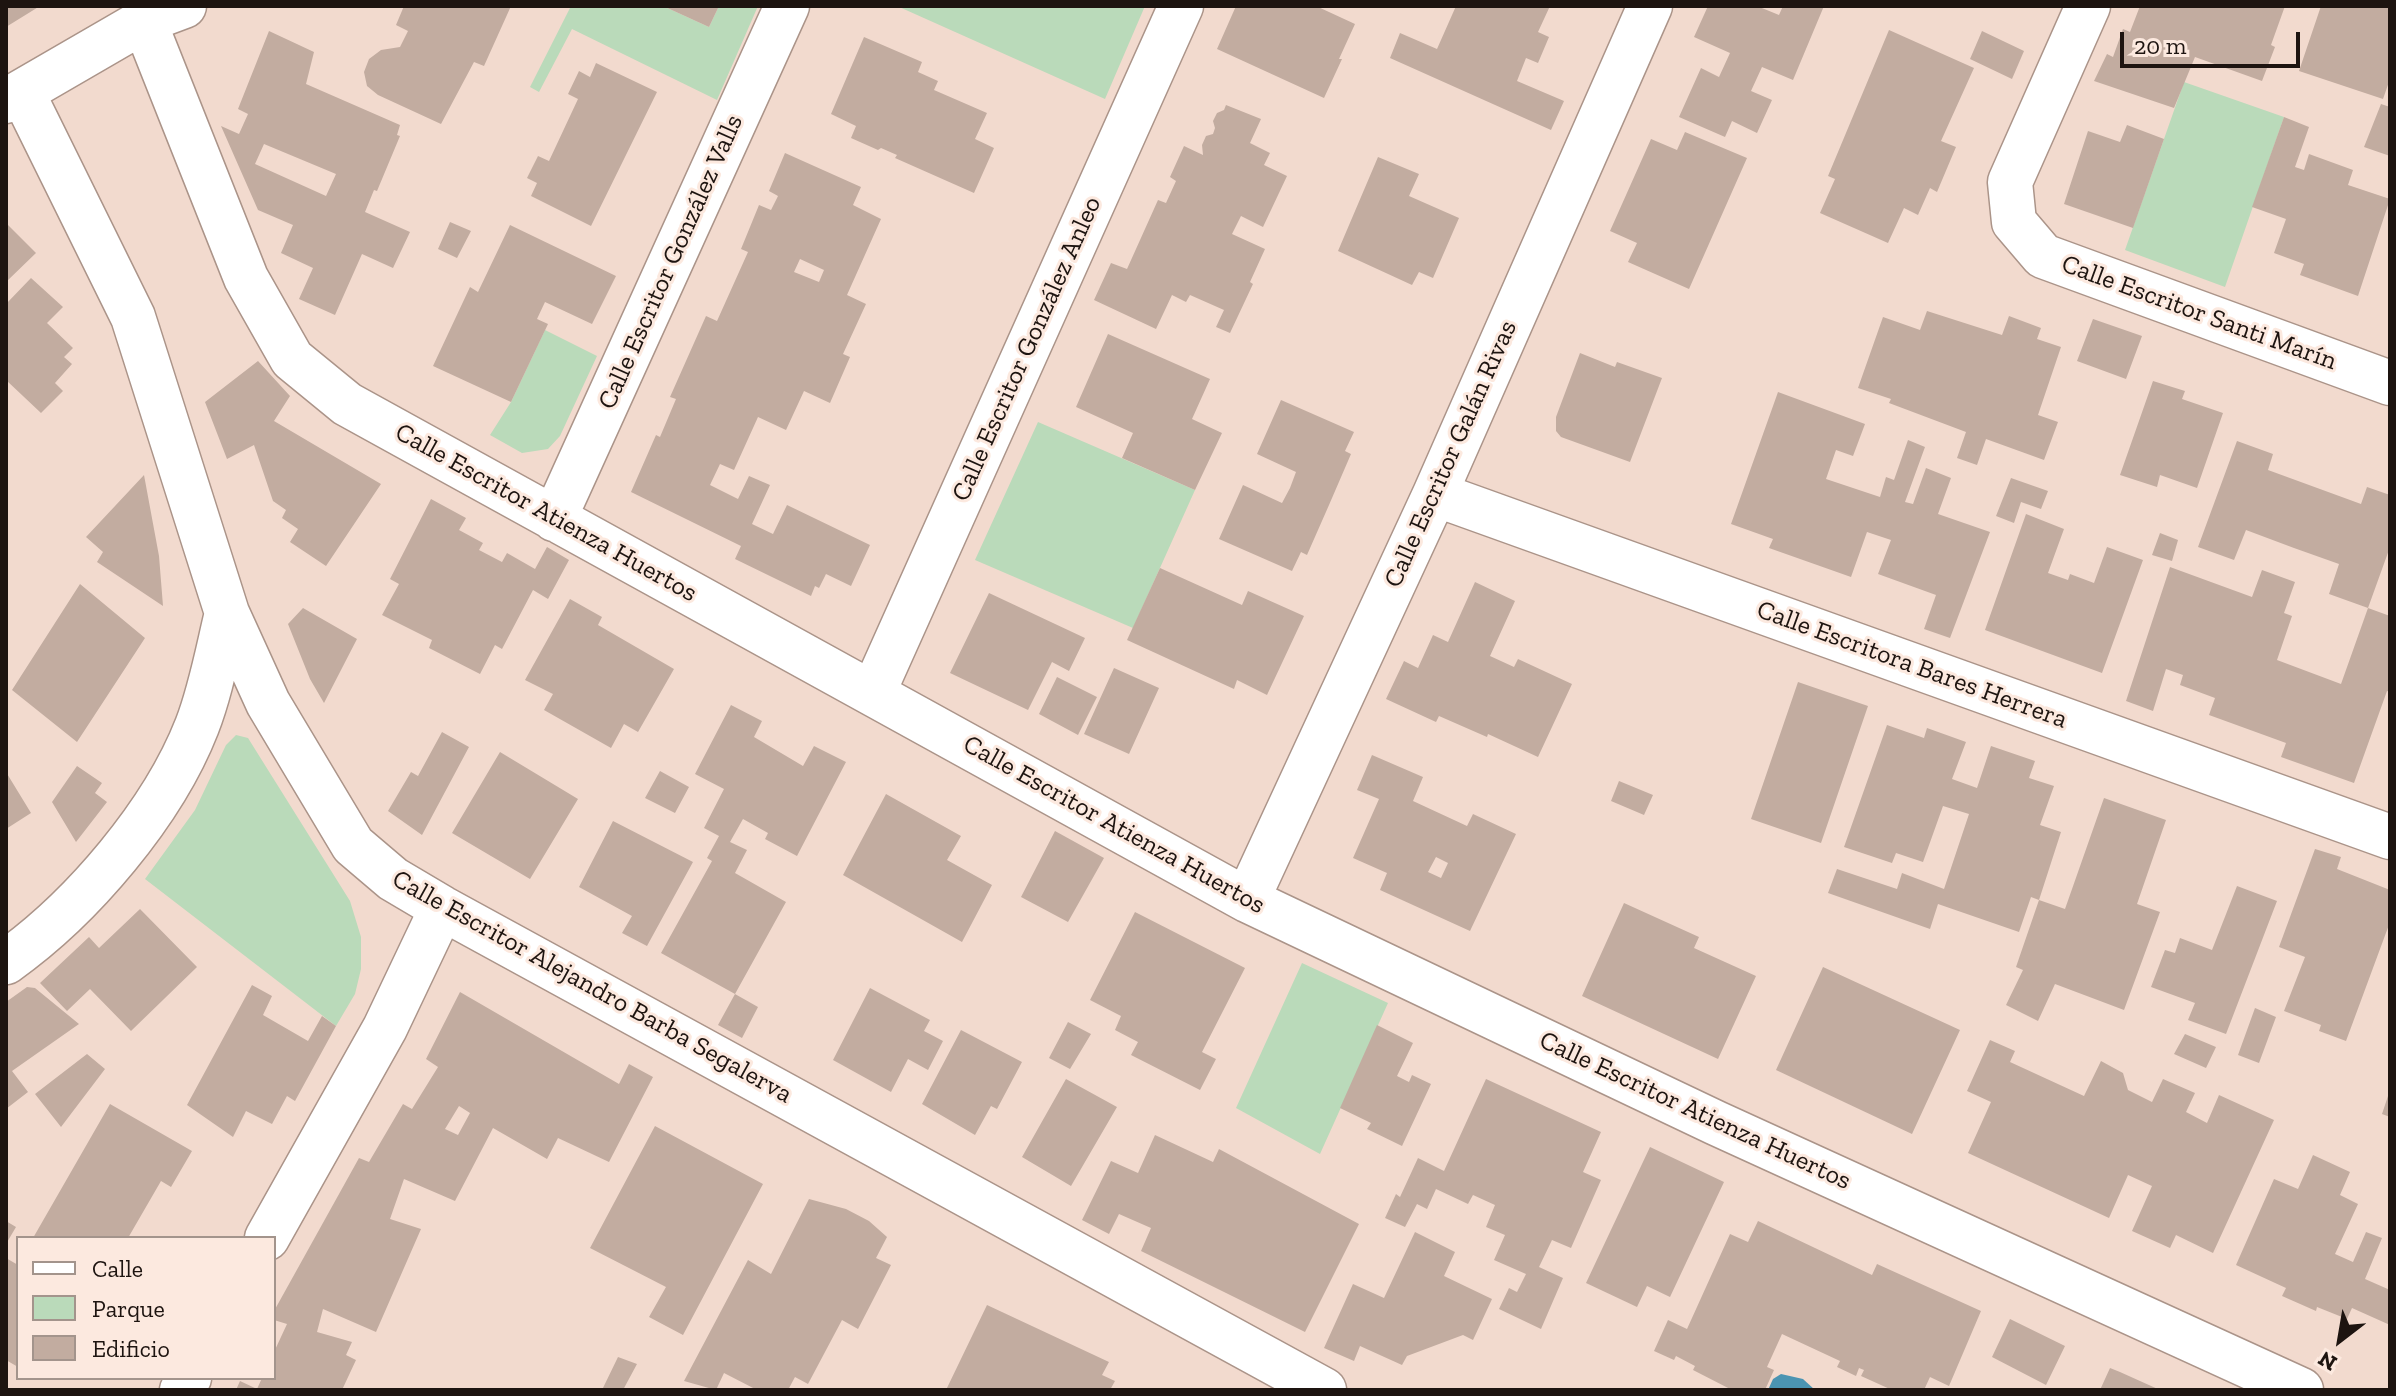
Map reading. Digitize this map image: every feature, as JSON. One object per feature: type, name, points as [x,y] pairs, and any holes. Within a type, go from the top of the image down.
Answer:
[{"type":"street","points":[[14,97],[144,21],[184,6]]},
{"type":"street","name":"Calle Escritor González Valls","points":[[554,519],[787,6]]},
{"type":"street","name":"Calle Escritor González Anleo","points":[[873,693],[1181,6]]},
{"type":"street","name":"Calle Escritor Galán Rivas","points":[[1247,900],[1435,494],[1650,6]]},
{"type":"street","name":"Calle Escritor Santi Marín","points":[[2088,6],[2010,182],[2014,222],[2043,256],[2390,383]]},
{"type":"street","name":"Calle Escritor Atienza Huertos","points":[[144,21],[246,278],[292,359],[347,404],[1247,900],[1716,1123],[2301,1390]]},
{"type":"street","name":"Calle Escritor Alejandro Barba Segalerva","points":[[14,97],[133,317],[227,613],[268,703],[353,845],[393,879],[442,908],[1324,1390]]},
{"type":"street","name":"Calle Escritora Bares Herrera","points":[[1435,494],[2390,837]]},
{"type":"street","points":[[6,962],[36,940],[115,859],[163,795],[198,725],[227,613]]},
{"type":"street","points":[[268,1236],[385,1028],[442,908]]},
{"type":"green space","points":[[571,6],[663,6],[709,27],[719,6],[758,6],[717,100],[572,29],[539,92],[530,87]]},
{"type":"green space","points":[[897,6],[1145,6],[1105,99]]},
{"type":"green space","points":[[2184,82],[2284,117],[2225,287],[2125,250]]},
{"type":"green space","points":[[545,330],[597,356],[560,436],[548,449],[522,453],[490,435],[511,402]]},
{"type":"green space","points":[[1038,422],[1195,490],[1133,628],[975,560]]},
{"type":"green space","points":[[236,735],[248,738],[350,901],[361,937],[361,969],[355,994],[336,1026],[145,879],[195,810],[226,745]]},
{"type":"green space","points":[[1302,963],[1388,1003],[1320,1154],[1236,1108]]},
{"type":"water","points":[[1781,1374],[1803,1379],[1815,1390],[1768,1390],[1773,1379]]},
{"type":"building","points":[[6,6],[40,6],[6,27]]},
{"type":"building","points":[[404,6],[511,6],[484,66],[474,62],[441,124],[378,95],[367,86],[364,72],[369,59],[381,50],[400,47],[408,31],[396,25]]},
{"type":"building","points":[[663,6],[719,6],[709,27]]},
{"type":"building","points":[[1236,6],[1316,6],[1355,24],[1324,98],[1217,49]]},
{"type":"building","points":[[1456,6],[1550,6],[1538,32],[1549,37],[1538,63],[1526,58],[1517,81],[1564,101],[1551,130],[1390,58],[1400,33],[1437,49]]},
{"type":"building","points":[[1708,6],[1757,6],[1779,15],[1783,6],[1824,6],[1793,80],[1762,67],[1751,91],[1772,100],[1757,133],[1732,121],[1725,137],[1679,117],[1701,68],[1719,77],[1730,53],[1694,37]]},
{"type":"building","points":[[2140,6],[2285,6],[2271,45],[2275,47],[2262,81],[2195,57],[2174,108],[2094,81],[2107,54],[2113,57],[2123,29],[2130,32]]},
{"type":"building","points":[[2321,6],[2390,6],[2390,79],[2383,99],[2299,71]]},
{"type":"building","points":[[1889,30],[1974,68],[1941,141],[1956,147],[1937,192],[1930,188],[1918,215],[1904,208],[1888,243],[1820,213],[1835,179],[1828,176]]},
{"type":"building","points":[[269,31],[314,52],[306,84],[400,125],[397,135],[400,136],[365,212],[410,232],[393,268],[362,254],[335,315],[299,299],[313,268],[281,253],[293,225],[258,210],[221,126],[239,134],[248,114],[238,109]],"holes":[[[264,144],[336,174],[326,196],[255,164]]]},
{"type":"building","points":[[1982,31],[2024,51],[2012,79],[1970,59]]},
{"type":"building","points":[[864,37],[922,62],[918,72],[938,81],[934,90],[987,113],[975,139],[994,148],[974,193],[895,158],[897,155],[851,138],[856,126],[831,114]]},
{"type":"building","points":[[596,63],[657,92],[591,226],[531,196],[537,183],[527,178],[538,156],[549,161],[578,99],[568,94],[579,71],[590,77]]},
{"type":"building","points":[[2381,104],[2390,107],[2390,156],[2364,147]]},
{"type":"building","points":[[1226,105],[1261,119],[1250,143],[1270,153],[1264,165],[1287,176],[1263,227],[1241,216],[1232,234],[1265,249],[1230,333],[1216,327],[1224,310],[1190,295],[1186,302],[1172,295],[1156,329],[1094,300],[1111,263],[1127,269],[1158,200],[1166,203],[1176,181],[1170,177],[1184,146],[1203,155],[1202,145],[1206,136],[1213,134],[1213,121]]},
{"type":"building","points":[[2284,117],[2309,127],[2295,167],[2304,170],[2309,154],[2353,170],[2348,185],[2390,199],[2358,296],[2300,275],[2304,264],[2274,253],[2286,219],[2252,207]]},
{"type":"building","points":[[2127,125],[2164,139],[2133,228],[2064,204],[2088,131],[2120,142]]},
{"type":"building","points":[[1685,132],[1747,158],[1689,289],[1628,262],[1637,243],[1610,231],[1651,139],[1677,150]]},
{"type":"building","points":[[785,153],[861,187],[853,205],[881,219],[847,295],[866,304],[843,354],[850,357],[830,403],[804,391],[786,430],[758,417],[734,470],[720,464],[710,485],[738,499],[749,476],[770,485],[752,524],[773,534],[787,505],[870,545],[851,586],[826,574],[811,596],[735,559],[741,546],[631,492],[656,435],[660,437],[676,399],[670,397],[706,316],[717,321],[748,252],[741,249],[759,205],[771,210],[778,196],[769,191]],"holes":[[[800,259],[824,270],[819,282],[794,272]]]},
{"type":"building","points":[[1378,157],[1419,174],[1409,196],[1459,218],[1433,278],[1419,272],[1412,285],[1338,251]]},
{"type":"building","points":[[450,222],[471,231],[457,258],[438,249]]},
{"type":"building","points":[[6,223],[36,253],[6,282]]},
{"type":"building","points":[[510,225],[616,276],[592,324],[545,302],[537,319],[548,324],[511,402],[433,366],[470,287],[478,292]]},
{"type":"building","points":[[31,278],[63,307],[47,323],[73,348],[64,357],[72,364],[55,383],[63,391],[41,413],[6,380],[6,304]]},
{"type":"building","points":[[1927,311],[2002,335],[2009,316],[2041,328],[2037,339],[2061,347],[2038,415],[2058,422],[2044,460],[1986,439],[1977,465],[1957,458],[1966,432],[1858,388],[1883,317],[1920,330]]},
{"type":"building","points":[[2093,319],[2142,336],[2126,379],[2077,361]]},
{"type":"building","points":[[1108,334],[1210,379],[1192,419],[1222,433],[1195,490],[1122,458],[1133,433],[1076,407]]},
{"type":"building","points":[[1580,353],[1615,367],[1617,362],[1662,378],[1630,462],[1561,437],[1556,431],[1556,417]]},
{"type":"building","points":[[258,361],[290,396],[274,421],[381,484],[326,566],[290,542],[298,529],[282,518],[286,510],[273,501],[254,445],[227,459],[205,402]]},
{"type":"building","points":[[2153,381],[2185,391],[2182,399],[2223,413],[2197,488],[2160,475],[2157,487],[2120,475]]},
{"type":"building","points":[[1778,392],[1865,424],[1853,456],[1836,450],[1826,479],[1880,497],[1886,477],[1894,480],[1908,440],[1925,447],[1905,502],[1913,504],[1926,468],[1951,478],[1938,514],[1990,532],[1950,638],[1924,629],[1936,595],[1878,574],[1891,540],[1867,532],[1851,577],[1769,548],[1773,539],[1731,524]]},
{"type":"building","points":[[1281,400],[1354,432],[1345,451],[1351,454],[1307,555],[1301,552],[1292,571],[1219,539],[1243,485],[1282,503],[1290,488],[1296,472],[1257,454]]},
{"type":"building","points":[[2237,441],[2273,454],[2268,470],[2361,504],[2367,487],[2390,495],[2390,547],[2368,608],[2329,594],[2339,564],[2246,530],[2234,560],[2198,547]]},
{"type":"building","points":[[144,475],[159,556],[163,606],[97,562],[103,552],[86,537]]},
{"type":"building","points":[[2011,478],[2048,491],[2041,509],[2021,502],[2014,523],[1996,516]]},
{"type":"building","points":[[431,499],[466,518],[459,530],[483,543],[479,550],[502,562],[507,553],[535,569],[547,547],[569,560],[548,599],[533,590],[502,649],[495,645],[480,674],[429,648],[432,640],[382,615],[399,584],[390,579]]},
{"type":"building","points":[[2026,514],[2064,529],[2048,573],[2068,580],[2070,574],[2094,583],[2107,547],[2143,560],[2102,673],[1985,630]]},
{"type":"building","points":[[2160,533],[2178,540],[2172,561],[2152,555]]},
{"type":"building","points":[[2170,567],[2252,597],[2262,570],[2295,582],[2284,613],[2292,616],[2277,660],[2341,684],[2368,608],[2390,616],[2390,692],[2387,691],[2354,783],[2281,757],[2286,743],[2209,715],[2215,698],[2180,685],[2183,675],[2166,669],[2153,711],[2126,701]]},
{"type":"building","points":[[1160,568],[1242,605],[1248,591],[1304,616],[1267,695],[1237,680],[1234,689],[1127,640]]},
{"type":"building","points":[[1475,582],[1515,601],[1490,656],[1514,667],[1518,659],[1572,684],[1538,757],[1439,716],[1436,722],[1386,699],[1404,661],[1418,668],[1433,635],[1448,642]]},
{"type":"building","points":[[80,584],[145,638],[77,742],[12,690]]},
{"type":"building","points":[[989,593],[1085,638],[1069,671],[1052,662],[1028,710],[950,673]]},
{"type":"building","points":[[570,599],[602,617],[598,625],[674,669],[638,732],[624,724],[611,748],[544,710],[553,694],[525,680]]},
{"type":"building","points":[[303,608],[357,639],[324,703],[310,679],[288,624]]},
{"type":"building","points":[[1114,668],[1159,688],[1129,754],[1084,734]]},
{"type":"building","points":[[1057,677],[1097,697],[1078,735],[1039,714]]},
{"type":"building","points":[[1798,682],[1868,706],[1821,843],[1751,819]]},
{"type":"building","points":[[731,705],[762,721],[754,737],[803,766],[814,746],[846,762],[797,856],[765,839],[768,833],[743,819],[730,842],[747,850],[735,873],[786,902],[735,994],[661,953],[712,861],[707,858],[719,836],[704,828],[724,789],[695,774]]},
{"type":"building","points":[[1887,725],[1924,738],[1927,728],[1966,742],[1952,779],[1977,788],[1991,746],[2035,761],[2029,778],[2054,786],[2040,825],[2061,832],[2039,900],[2031,897],[2019,932],[1938,904],[1930,929],[1828,893],[1837,869],[1897,889],[1902,873],[1944,889],[1969,814],[1943,806],[1923,862],[1896,853],[1892,863],[1844,847]]},
{"type":"building","points":[[442,732],[469,747],[422,835],[388,811],[411,772],[418,776]]},
{"type":"building","points":[[500,752],[578,799],[530,879],[452,833]]},
{"type":"building","points":[[1372,755],[1423,777],[1413,801],[1467,826],[1473,814],[1516,834],[1470,931],[1380,890],[1387,873],[1353,858],[1379,799],[1357,790]],"holes":[[[1436,857],[1448,863],[1441,878],[1428,872]]]},
{"type":"building","points":[[77,766],[102,783],[95,793],[107,802],[76,842],[52,802]]},
{"type":"building","points":[[660,771],[689,787],[675,813],[645,798]]},
{"type":"building","points":[[6,772],[31,813],[6,829]]},
{"type":"building","points":[[1619,781],[1653,795],[1644,815],[1611,801]]},
{"type":"building","points":[[886,794],[961,836],[947,860],[992,885],[962,942],[843,875]]},
{"type":"building","points":[[2104,798],[2166,820],[2137,904],[2160,912],[2124,1010],[2055,984],[2038,1021],[2006,1005],[2023,970],[2016,967],[2039,900],[2065,909]]},
{"type":"building","points":[[613,821],[693,862],[647,946],[622,933],[632,916],[579,887]]},
{"type":"building","points":[[1055,831],[1104,858],[1068,922],[1021,897]]},
{"type":"building","points":[[2315,849],[2341,857],[2337,869],[2390,890],[2390,922],[2346,1041],[2319,1031],[2321,1025],[2284,1011],[2305,957],[2279,947]]},
{"type":"building","points":[[2237,886],[2277,901],[2226,1034],[2188,1020],[2195,1003],[2151,987],[2165,950],[2175,953],[2180,938],[2212,950]]},
{"type":"building","points":[[1624,903],[1699,937],[1694,948],[1756,976],[1718,1059],[1582,996]]},
{"type":"building","points":[[140,909],[197,967],[131,1031],[90,989],[67,1011],[40,983],[89,937],[99,948]]},
{"type":"building","points":[[1135,912],[1245,968],[1202,1052],[1216,1059],[1200,1090],[1131,1055],[1138,1042],[1115,1030],[1121,1016],[1090,1000]]},
{"type":"building","points":[[1823,967],[1960,1030],[1912,1134],[1776,1070]]},
{"type":"building","points":[[252,985],[272,996],[263,1015],[308,1041],[322,1016],[336,1026],[295,1101],[287,1096],[272,1124],[246,1111],[233,1137],[187,1105]]},
{"type":"building","points":[[27,987],[35,988],[79,1024],[12,1071],[28,1092],[6,1109],[6,1002]]},
{"type":"building","points":[[870,988],[930,1020],[924,1031],[943,1041],[928,1070],[908,1059],[891,1092],[833,1060]]},
{"type":"building","points":[[460,992],[619,1084],[629,1064],[653,1077],[609,1162],[558,1138],[547,1159],[493,1128],[455,1201],[404,1179],[390,1219],[421,1229],[376,1332],[323,1309],[317,1332],[352,1342],[346,1355],[356,1360],[342,1390],[236,1390],[240,1381],[257,1389],[261,1380],[276,1380],[276,1348],[287,1324],[276,1321],[276,1307],[359,1158],[369,1162],[403,1104],[412,1109],[438,1067],[426,1059]],"holes":[[[459,1106],[470,1113],[458,1135],[445,1129]]]},
{"type":"building","points":[[735,994],[758,1007],[742,1038],[718,1025]]},
{"type":"building","points":[[2255,1008],[2276,1017],[2259,1063],[2238,1055]]},
{"type":"building","points":[[1068,1022],[1091,1034],[1070,1069],[1049,1058]]},
{"type":"building","points":[[1377,1025],[1413,1043],[1397,1076],[1409,1082],[1412,1075],[1431,1084],[1402,1146],[1367,1129],[1371,1123],[1340,1108]]},
{"type":"building","points":[[961,1030],[1022,1062],[997,1109],[991,1106],[975,1135],[922,1104]]},
{"type":"building","points":[[2185,1034],[2216,1047],[2206,1068],[2174,1054]]},
{"type":"building","points":[[1990,1040],[2015,1051],[2010,1062],[2084,1096],[2101,1061],[2123,1073],[2128,1090],[2152,1102],[2163,1079],[2195,1093],[2186,1112],[2207,1123],[2219,1095],[2274,1120],[2213,1253],[2176,1235],[2170,1248],[2132,1231],[2152,1186],[2128,1175],[2109,1218],[1968,1153],[1991,1102],[1967,1091]]},
{"type":"building","points":[[87,1054],[105,1069],[61,1127],[35,1094]]},
{"type":"building","points":[[1066,1079],[1117,1107],[1071,1186],[1022,1157]]},
{"type":"building","points":[[1486,1079],[1601,1132],[1583,1172],[1601,1180],[1571,1248],[1552,1240],[1539,1267],[1563,1278],[1541,1329],[1499,1309],[1509,1288],[1517,1292],[1526,1274],[1494,1260],[1505,1235],[1486,1227],[1495,1205],[1473,1195],[1468,1204],[1436,1189],[1427,1209],[1417,1204],[1405,1227],[1385,1218],[1396,1194],[1400,1197],[1418,1158],[1444,1171]]},
{"type":"building","points":[[2390,1090],[2390,1117],[2382,1114]]},
{"type":"building","points":[[110,1104],[192,1151],[171,1187],[161,1181],[129,1236],[34,1236]]},
{"type":"building","points":[[655,1126],[763,1184],[683,1335],[649,1317],[666,1287],[590,1248]]},
{"type":"building","points":[[1155,1135],[1213,1162],[1219,1149],[1359,1224],[1305,1332],[1141,1251],[1151,1228],[1119,1214],[1109,1234],[1082,1220],[1111,1161],[1138,1173]]},
{"type":"building","points":[[1650,1147],[1724,1182],[1670,1297],[1647,1286],[1637,1307],[1586,1283]]},
{"type":"building","points":[[2313,1155],[2350,1172],[2340,1195],[2358,1204],[2335,1254],[2353,1262],[2366,1232],[2382,1238],[2365,1279],[2390,1290],[2390,1325],[2352,1308],[2347,1319],[2317,1307],[2316,1311],[2282,1296],[2286,1288],[2236,1265],[2274,1179],[2298,1189]]},
{"type":"building","points":[[809,1199],[846,1209],[869,1221],[887,1237],[876,1258],[891,1265],[858,1329],[842,1320],[808,1384],[795,1377],[788,1390],[757,1390],[724,1373],[716,1390],[684,1381],[748,1260],[771,1274]]},
{"type":"building","points":[[6,1221],[16,1227],[6,1244]]},
{"type":"building","points":[[1758,1221],[1872,1275],[1877,1264],[1981,1311],[1949,1386],[1930,1377],[1924,1390],[1892,1390],[1861,1376],[1864,1370],[1859,1368],[1856,1376],[1837,1367],[1840,1361],[1782,1334],[1767,1367],[1774,1370],[1765,1390],[1732,1390],[1693,1370],[1695,1366],[1676,1356],[1674,1360],[1654,1351],[1668,1320],[1687,1329],[1730,1234],[1748,1242]]},
{"type":"building","points":[[1415,1232],[1455,1252],[1444,1276],[1492,1299],[1473,1340],[1463,1335],[1407,1356],[1402,1365],[1360,1346],[1354,1361],[1324,1348],[1353,1284],[1384,1298]]},
{"type":"building","points":[[6,1258],[16,1264],[16,1366],[6,1360]]},
{"type":"building","points":[[987,1305],[1109,1362],[1102,1375],[1115,1381],[1110,1390],[946,1390]]},
{"type":"building","points":[[2010,1319],[2065,1346],[2046,1385],[1992,1357]]},
{"type":"building","points":[[618,1357],[637,1364],[623,1390],[602,1390]]},
{"type":"building","points":[[2110,1368],[2120,1372],[2160,1390],[2100,1390]]}]
